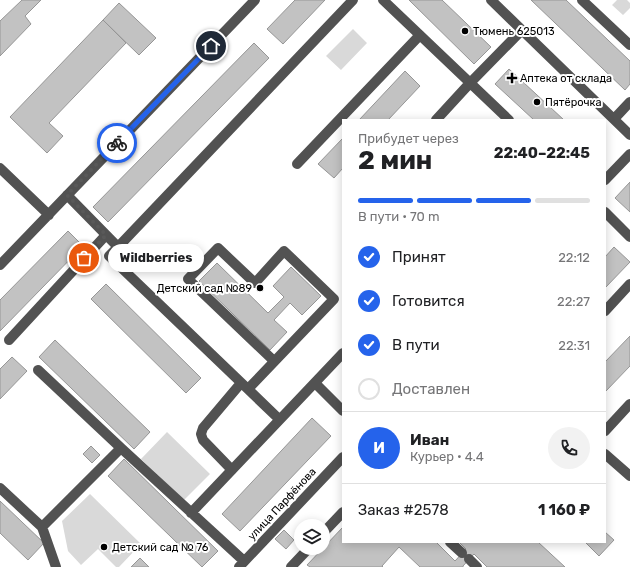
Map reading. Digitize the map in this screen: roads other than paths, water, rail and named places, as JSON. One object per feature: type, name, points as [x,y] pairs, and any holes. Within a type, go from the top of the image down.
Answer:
[{"type":"street","points":[[0,265],[255,0]]},
{"type":"street","points":[[280,420],[109,256],[353,0]]},
{"type":"street","points":[[383,0],[508,119]]},
{"type":"street","points":[[491,0],[630,135]]},
{"type":"street","points":[[582,0],[630,45]]},
{"type":"street","points":[[437,119],[522,30]]},
{"type":"street","points":[[297,164],[420,35]]},
{"type":"street","points":[[614,119],[630,102]]},
{"type":"street","points":[[606,179],[630,154]]},
{"type":"street","points":[[0,168],[49,215]]},
{"type":"street","points":[[67,195],[118,247]]},
{"type":"street","points":[[606,216],[630,237]]},
{"type":"street","points":[[8,340],[106,235]]},
{"type":"street","points":[[232,470],[203,440],[201,434],[202,428],[245,386],[274,361],[334,299],[284,252],[255,283],[218,248],[188,279],[274,361]]},
{"type":"street","points":[[606,310],[630,284]]},
{"type":"street","points":[[191,513],[342,354]]},
{"type":"street","points":[[38,370],[191,513],[241,564]]},
{"type":"street","points":[[315,383],[342,409]]},
{"type":"street","points":[[606,430],[630,404]]},
{"type":"street","points":[[42,527],[121,448]]},
{"type":"street","points":[[606,455],[630,476]]},
{"type":"street","name":"улица Парфёнова","points":[[241,564],[342,458]]},
{"type":"street","points":[[0,488],[42,527],[56,567]]},
{"type":"street","points":[[330,526],[342,513]]},
{"type":"street","points":[[451,543],[477,567]]},
{"type":"street","points":[[291,567],[302,555]]},
{"type":"place","name":"Тюмень 625013","points":[[465,31]]},
{"type":"place","name":"Аптека от склада","points":[[512,78]]},
{"type":"place","name":"Пятёрочка","points":[[537,102]]},
{"type":"place","name":"Wildberries","points":[[84,258]]},
{"type":"place","name":"Детский сад №89","points":[[260,288]]},
{"type":"place","name":"Детский сад № 76","points":[[104,547]]}]
